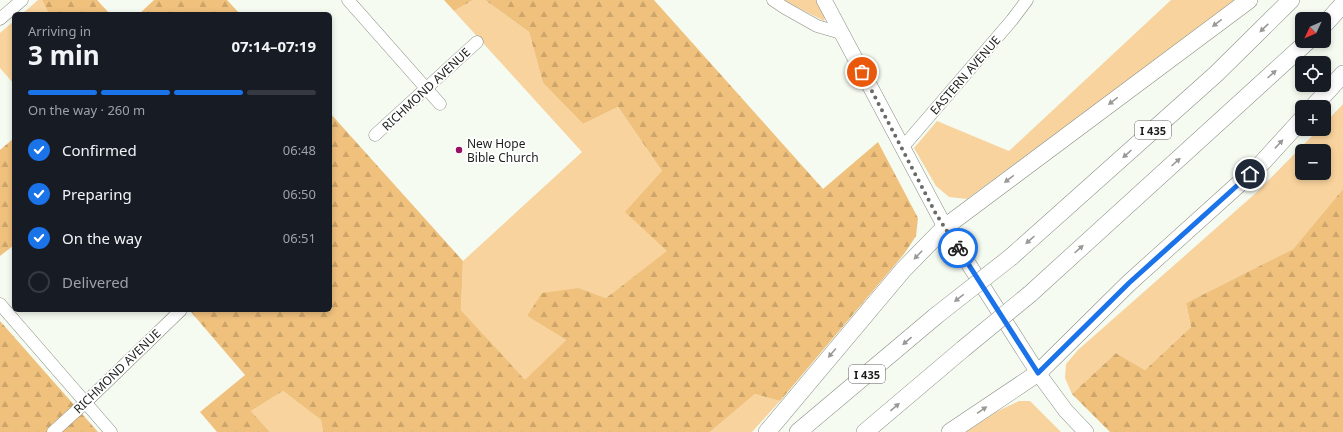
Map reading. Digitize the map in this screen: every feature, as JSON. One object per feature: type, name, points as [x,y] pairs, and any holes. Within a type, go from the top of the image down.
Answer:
[{"type":"highway","points":[[767,432],[903,270],[945,227],[1249,0]]},
{"type":"highway","name":"I 435","points":[[798,432],[937,316],[1011,257],[1216,74],[1291,0]]},
{"type":"highway","points":[[1331,17],[1343,4]]},
{"type":"highway","points":[[865,432],[962,349],[1030,294],[1300,48]]},
{"type":"highway","points":[[1319,100],[1343,74]]},
{"type":"highway","points":[[950,432],[1038,373],[1129,283],[1261,164],[1295,127]]},
{"type":"main road","points":[[824,0],[945,227],[1038,373],[1066,411],[1086,432]]},
{"type":"street","points":[[0,19],[22,0]]},
{"type":"street","points":[[348,0],[440,104]]},
{"type":"street","points":[[773,0],[817,26],[841,33]]},
{"type":"street","name":"EASTERN AVENUE","points":[[902,148],[1012,20],[1027,0]]},
{"type":"street","name":"RICHMOND AVENUE","points":[[376,135],[477,42]]},
{"type":"street","points":[[0,304],[111,432]]},
{"type":"street","name":"RICHMOND AVENUE","points":[[53,432],[179,312]]},
{"type":"shaded area","points":[[38,0],[42,0],[48,12],[24,12]]},
{"type":"shaded area","points":[[473,0],[485,0],[529,32],[543,83],[583,124],[618,107],[662,171],[668,251],[606,298],[579,288],[527,316],[566,340],[525,381],[461,310],[463,261],[582,152],[454,11]]},
{"type":"shaded area","points":[[783,0],[818,0],[826,14],[824,21]]},
{"type":"shaded area","points":[[1171,0],[1236,0],[967,199],[949,197],[936,186],[914,148],[937,121],[1009,151]]},
{"type":"shaded area","points":[[12,23],[12,82],[0,68],[0,33]]},
{"type":"shaded area","points":[[1343,104],[1343,189],[1293,249],[1186,303],[1191,327],[1145,370],[1116,353],[1072,394],[1065,378],[1066,364],[1078,350],[1257,192],[1295,153],[1295,180],[1331,180],[1331,144],[1304,144],[1312,136],[1331,136],[1331,117]]},
{"type":"shaded area","points":[[283,391],[321,420],[323,432],[270,432],[251,411]]},
{"type":"shaded area","points":[[755,394],[780,401],[752,432],[710,432]]},
{"type":"shaded area","points":[[1019,401],[1030,401],[1061,432],[966,432],[996,412]]},
{"type":"green space","points":[[42,0],[97,0],[108,12],[48,12]]},
{"type":"green space","points":[[154,0],[227,0],[238,12],[141,12]]},
{"type":"green space","points":[[444,0],[473,0],[454,11]]},
{"type":"green space","points":[[485,0],[654,0],[823,189],[878,142],[918,218],[916,236],[904,254],[780,401],[755,394],[710,432],[323,432],[321,420],[283,391],[251,411],[270,432],[217,432],[200,412],[245,375],[191,312],[332,312],[332,115],[463,261],[461,310],[525,380],[566,340],[527,316],[542,293],[579,288],[606,298],[667,251],[625,212],[662,171],[618,107],[583,124],[543,83],[529,32]]},
{"type":"green space","points":[[12,140],[12,247],[0,256],[0,150]]},
{"type":"green space","points":[[1343,189],[1343,432],[1110,432],[1072,394],[1116,353],[1145,370],[1191,327],[1186,303],[1293,249]]},
{"type":"green space","points":[[0,321],[98,432],[0,432]]},
{"type":"way so far","points":[[862,72],[936,214],[958,248]]},
{"type":"place","name":"New Hope Bible Church","points":[[459,150]]},
{"type":"route","points":[[958,248],[1038,373],[1129,283],[1250,174]]}]
